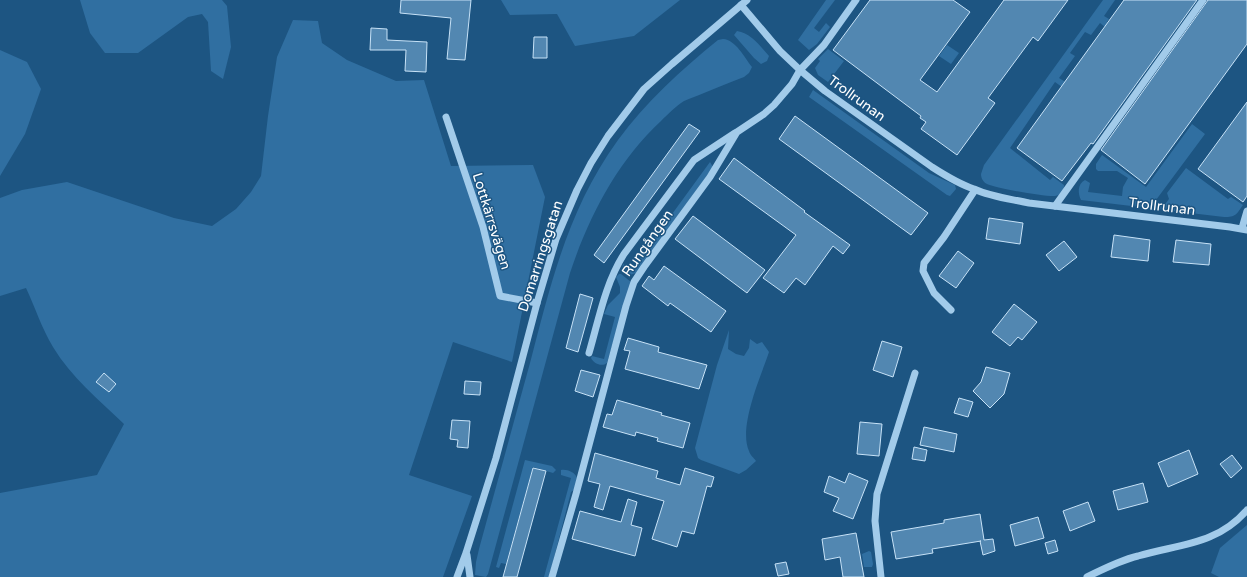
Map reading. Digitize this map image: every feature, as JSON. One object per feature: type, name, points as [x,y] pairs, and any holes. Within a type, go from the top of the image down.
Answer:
[{"type":"street","name":"Rungången","points":[[552,577],[576,494],[620,327],[634,282],[710,178],[737,132],[764,114],[774,105],[792,84],[800,70],[824,45],[856,0]]},
{"type":"street","points":[[1055,206],[1203,0]]},
{"type":"street","name":"Trollrunan","points":[[744,2],[780,51],[825,91],[932,168],[975,190],[1029,203],[1244,229],[1247,211]]},
{"type":"street","name":"Domarringsgatan","points":[[457,577],[496,458],[537,303],[563,221],[577,190],[591,163],[608,136],[644,89],[744,2]]},
{"type":"street","name":"Lottkärrsvägen","points":[[446,117],[483,227],[500,296],[537,303]]},
{"type":"street","points":[[589,353],[606,290],[614,269],[624,254],[694,160],[737,132]]},
{"type":"street","points":[[951,310],[934,293],[923,271],[924,262],[944,237],[975,190]]},
{"type":"street","points":[[881,577],[875,521],[877,494],[915,373]]},
{"type":"street","points":[[1087,577],[1137,556],[1202,541],[1217,535],[1247,510]]},
{"type":"street","points":[[466,553],[470,577]]},
{"type":"shaded area","points":[[80,0],[222,0],[227,6],[231,47],[223,79],[211,71],[208,22],[202,14],[188,17],[138,53],[105,53],[90,33]]},
{"type":"shaded area","points":[[501,0],[680,0],[634,36],[575,46],[557,14],[510,15]]},
{"type":"shaded area","points":[[826,0],[835,0],[814,28],[819,32],[826,23],[830,27],[817,44],[809,50],[798,40]]},
{"type":"shaded area","points":[[1103,0],[1115,0],[1104,16],[1109,19],[1107,22],[1129,37],[1126,44],[1100,23],[1091,35],[1085,32],[1070,53],[1075,56],[1059,78],[1091,98],[1083,102],[1055,82],[1010,148],[1050,180],[1053,177],[1064,185],[1063,191],[1055,196],[1050,196],[1010,190],[986,183],[982,180],[981,175],[984,165]]},
{"type":"shaded area","points":[[293,20],[318,21],[322,43],[347,60],[396,81],[424,80],[451,166],[533,165],[545,197],[512,362],[453,342],[409,475],[472,496],[443,577],[0,577],[0,493],[97,475],[124,424],[86,388],[60,358],[45,333],[26,288],[0,296],[0,198],[22,190],[67,182],[174,218],[212,226],[236,209],[251,192],[261,176],[277,57]]},
{"type":"shaded area","points":[[737,31],[747,34],[759,44],[769,56],[767,61],[761,64],[754,58],[734,35]]},
{"type":"shaded area","points":[[723,39],[732,42],[743,54],[752,67],[749,73],[744,77],[684,101],[666,116],[645,137],[618,172],[606,191],[586,231],[570,273],[488,574],[486,577],[475,575],[479,549],[554,275],[563,247],[586,193],[618,140],[640,113],[691,63],[718,40]]},
{"type":"shaded area","points":[[947,45],[959,53],[951,64],[939,56]]},
{"type":"shaded area","points":[[828,49],[844,61],[828,82],[818,75],[815,68],[820,61],[818,59]]},
{"type":"shaded area","points":[[0,50],[27,62],[41,89],[25,134],[0,176]]},
{"type":"shaded area","points":[[813,90],[929,173],[955,185],[956,189],[950,196],[947,195],[809,97]]},
{"type":"shaded area","points":[[1192,124],[1205,134],[1156,200],[1159,203],[1166,203],[1169,199],[1167,193],[1186,168],[1228,199],[1231,197],[1243,205],[1235,215],[1231,217],[1224,217],[1081,200],[1079,195],[1079,187],[1085,180],[1090,183],[1088,192],[1122,196],[1123,187],[1128,178],[1117,171],[1098,171],[1096,169],[1096,164],[1102,155],[1146,187]]},
{"type":"shaded area","points":[[710,162],[713,167],[711,170],[636,273],[630,275],[622,269],[623,264],[632,269]]},
{"type":"shaded area","points":[[619,274],[631,282],[607,363],[601,365],[594,362],[591,358],[592,356],[604,359],[615,317],[604,314],[608,305],[620,293],[620,287],[616,277]]},
{"type":"shaded area","points":[[729,330],[728,349],[736,354],[744,356],[749,348],[750,339],[757,344],[762,342],[769,352],[756,388],[748,415],[746,429],[746,441],[749,451],[756,461],[739,474],[701,460],[698,458],[695,448],[717,365]]},
{"type":"shaded area","points":[[525,460],[552,466],[556,470],[553,473],[533,467],[506,564],[501,563],[499,568],[496,567]]},
{"type":"shaded area","points":[[561,470],[570,471],[577,478],[574,490],[571,492],[549,577],[544,577],[571,478],[561,475]]},
{"type":"shaded area","points":[[1247,525],[1247,577],[1219,577],[1211,573],[1220,548]]},
{"type":"shaded area","points":[[869,551],[871,552],[873,564],[872,567],[864,567],[862,554]]},
{"type":"building","points":[[401,0],[471,0],[465,60],[447,59],[451,18],[400,13]]},
{"type":"building","points":[[870,0],[953,0],[970,12],[920,80],[937,92],[1004,0],[1068,0],[1038,41],[1033,37],[988,98],[995,103],[957,155],[921,129],[926,122],[920,118],[921,116],[833,50]]},
{"type":"building","points":[[1124,0],[1197,0],[1093,144],[1091,143],[1062,181],[1017,148]]},
{"type":"building","points":[[1208,0],[1247,0],[1247,44],[1145,184],[1101,150]]},
{"type":"building","points":[[371,28],[387,29],[387,40],[427,42],[426,72],[405,71],[406,50],[370,50]]},
{"type":"building","points":[[534,37],[547,37],[547,58],[533,58]]},
{"type":"building","points":[[1247,102],[1247,196],[1243,202],[1198,169]]},
{"type":"building","points":[[795,116],[928,213],[911,235],[779,139]]},
{"type":"building","points":[[689,124],[700,131],[604,263],[594,255]]},
{"type":"building","points":[[734,158],[850,245],[843,254],[833,246],[805,285],[796,278],[784,293],[763,278],[796,235],[719,179]]},
{"type":"building","points":[[693,216],[765,270],[747,293],[675,239]]},
{"type":"building","points":[[989,218],[1023,223],[1020,244],[986,239]]},
{"type":"building","points":[[1114,235],[1150,240],[1148,261],[1111,257]]},
{"type":"building","points":[[1176,240],[1211,244],[1209,265],[1173,262]]},
{"type":"building","points":[[1064,241],[1077,257],[1059,271],[1046,255]]},
{"type":"building","points":[[958,251],[974,263],[956,288],[939,276]]},
{"type":"building","points":[[664,266],[726,311],[711,332],[670,303],[668,306],[642,286],[649,276],[654,280]]},
{"type":"building","points":[[580,294],[593,298],[578,352],[566,348]]},
{"type":"building","points":[[1014,304],[1037,322],[1022,340],[1018,337],[1010,346],[992,332]]},
{"type":"building","points":[[628,338],[659,347],[658,352],[707,365],[699,389],[625,369],[630,351],[624,350]]},
{"type":"building","points":[[882,341],[902,347],[893,377],[873,370]]},
{"type":"building","points":[[986,367],[1010,373],[1004,394],[990,408],[973,391],[981,382]]},
{"type":"building","points":[[581,370],[600,375],[593,397],[575,391]]},
{"type":"building","points":[[104,373],[116,384],[109,392],[96,382]]},
{"type":"building","points":[[465,381],[481,382],[480,395],[464,394]]},
{"type":"building","points":[[959,398],[973,402],[968,417],[954,413]]},
{"type":"building","points":[[617,400],[690,423],[683,448],[657,441],[658,438],[636,432],[635,436],[603,427],[607,414],[612,415]]},
{"type":"building","points":[[452,420],[470,421],[468,448],[457,447],[458,440],[450,439]]},
{"type":"building","points":[[860,422],[882,424],[879,456],[857,454]]},
{"type":"building","points":[[924,427],[957,434],[954,452],[920,445]]},
{"type":"building","points":[[914,447],[927,450],[925,461],[912,459]]},
{"type":"building","points":[[1189,450],[1198,474],[1168,487],[1158,463]]},
{"type":"building","points":[[595,453],[658,471],[656,478],[680,485],[685,468],[714,477],[711,487],[707,486],[694,534],[682,531],[677,547],[652,539],[664,501],[610,486],[603,510],[594,507],[600,484],[588,481]]},
{"type":"building","points":[[1232,455],[1242,468],[1231,478],[1220,464]]},
{"type":"building","points":[[533,468],[546,471],[517,577],[503,577]]},
{"type":"building","points":[[849,473],[868,481],[853,519],[833,511],[839,498],[824,492],[829,476],[845,483]]},
{"type":"building","points":[[1143,483],[1148,502],[1118,510],[1113,491]]},
{"type":"building","points":[[628,499],[637,502],[631,525],[642,528],[635,556],[572,539],[580,511],[621,522]]},
{"type":"building","points":[[1088,502],[1095,521],[1070,531],[1063,511]]},
{"type":"building","points":[[980,514],[984,540],[993,539],[995,551],[983,555],[980,541],[932,549],[933,553],[896,559],[891,532],[944,523],[944,520]]},
{"type":"building","points":[[1038,517],[1044,538],[1015,546],[1010,525]]},
{"type":"building","points":[[856,533],[864,577],[843,577],[840,557],[825,560],[822,539]]},
{"type":"building","points":[[1055,540],[1058,551],[1048,554],[1045,543]]},
{"type":"building","points":[[786,562],[789,574],[778,576],[775,564]]}]
